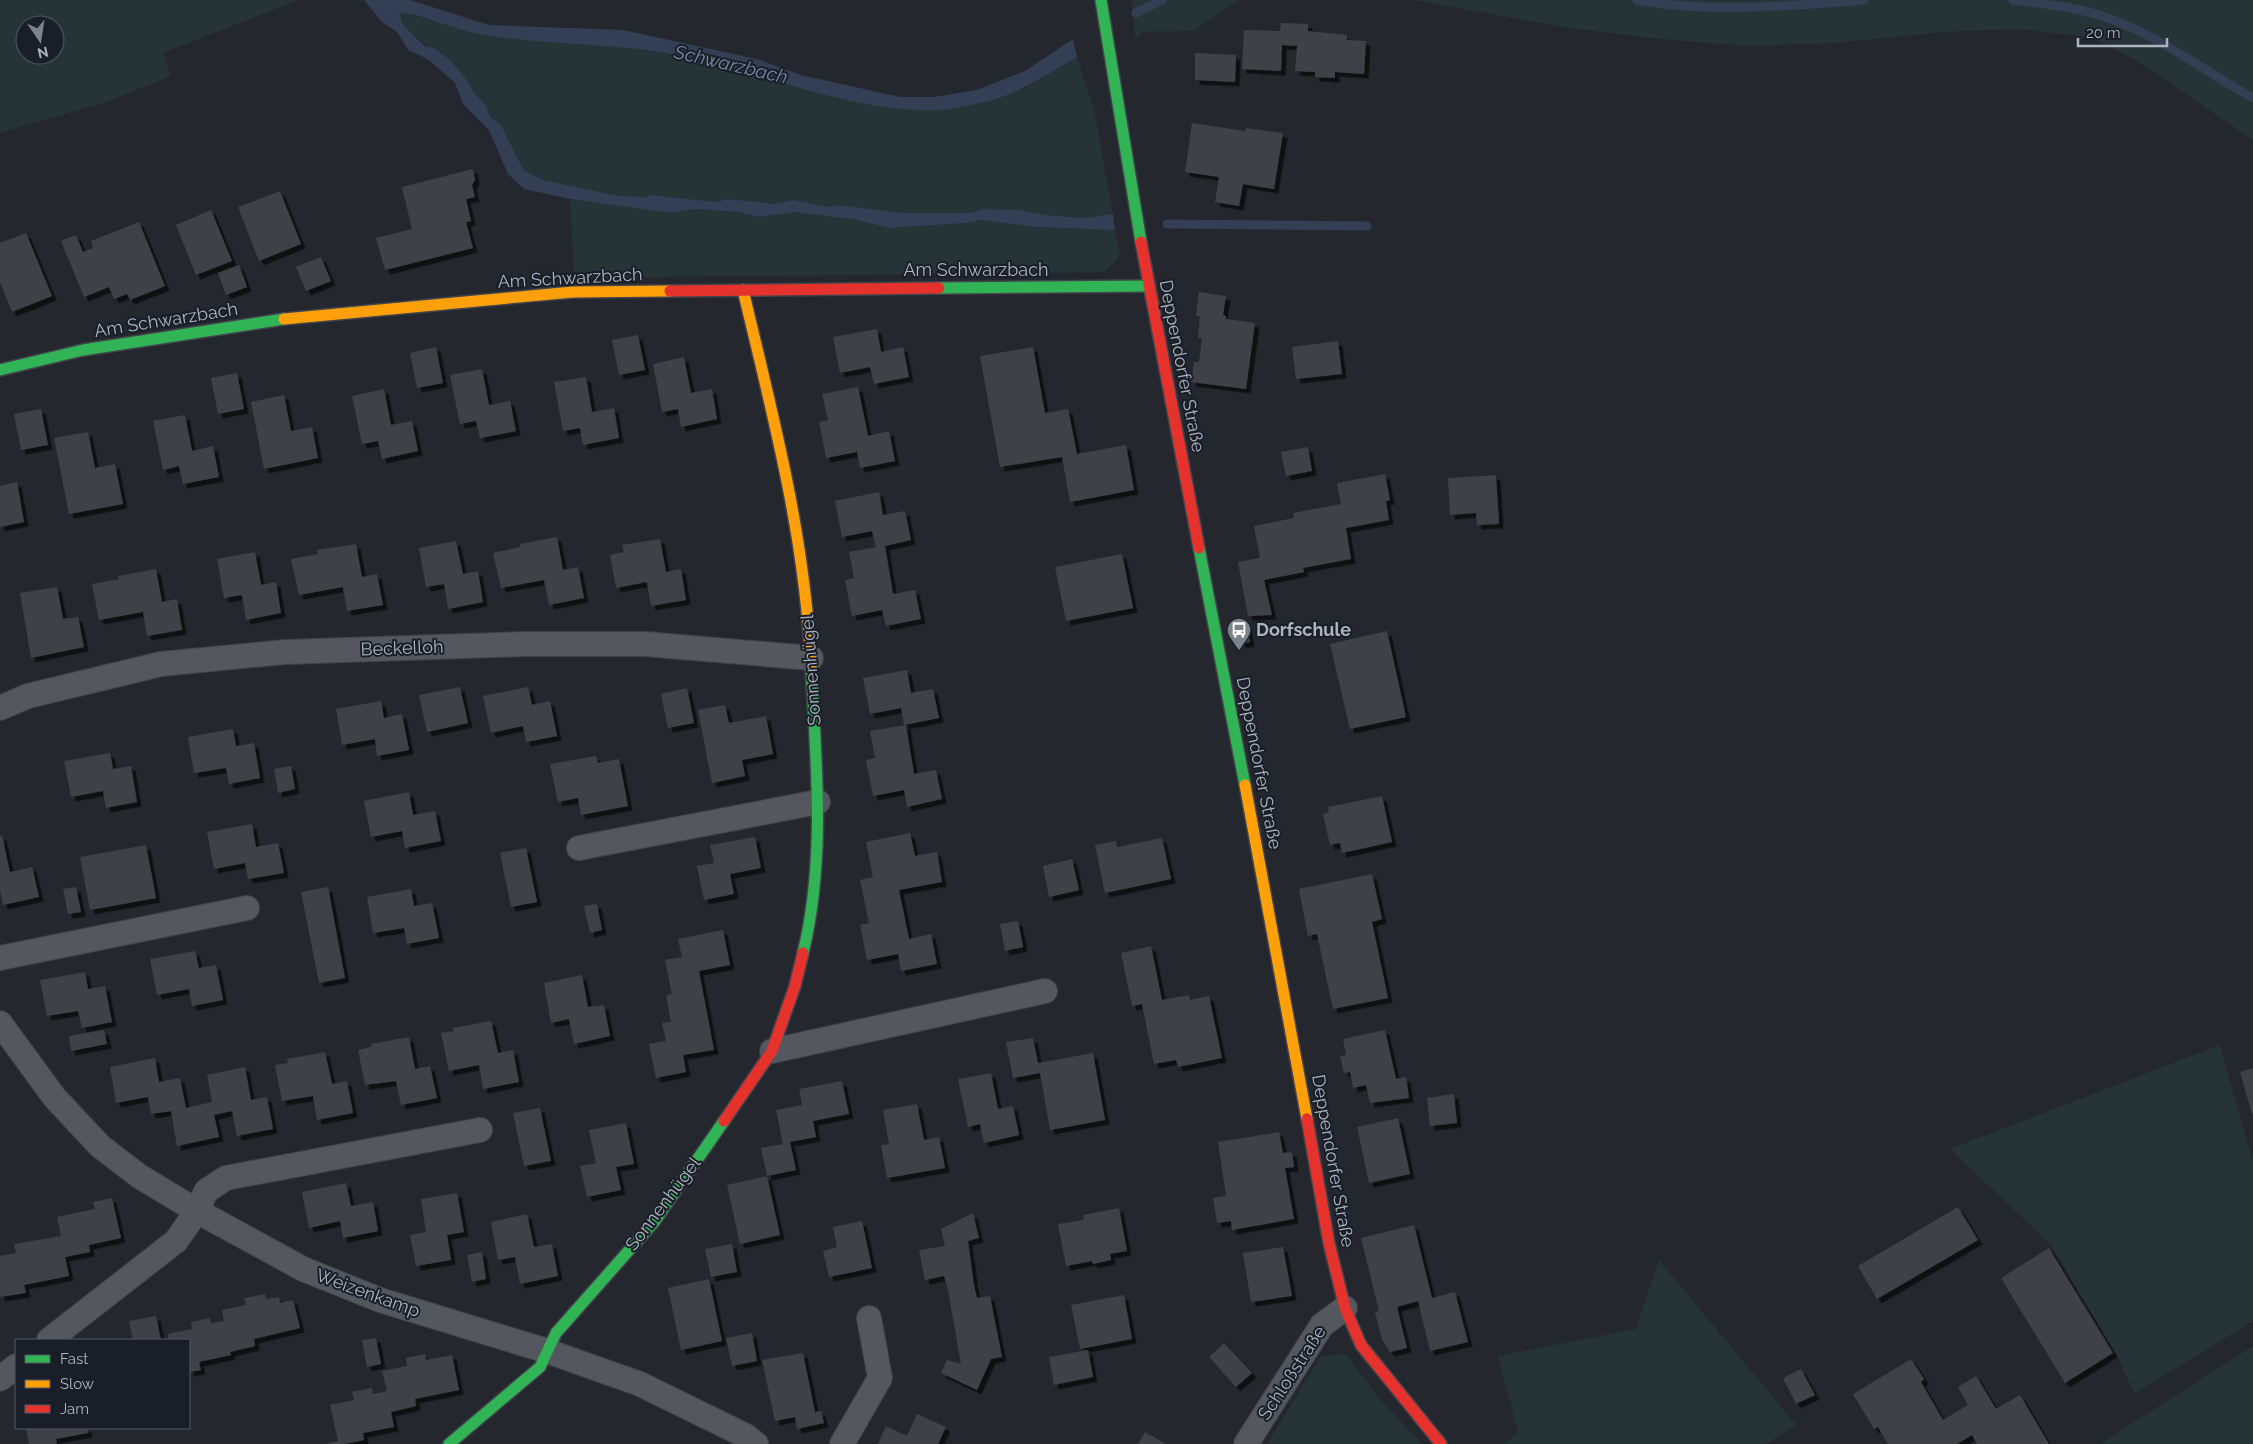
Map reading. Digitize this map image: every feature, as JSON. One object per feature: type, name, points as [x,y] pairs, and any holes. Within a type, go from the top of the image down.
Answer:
[{"type":"street","name":"Deppendorfer Straße","points":[[1101,0],[1148,286],[1269,909],[1329,1243],[1345,1308],[1361,1345],[1441,1444]]},
{"type":"street","name":"Am Schwarzbach","points":[[0,370],[83,350],[310,315],[574,292],[1148,286]]},
{"type":"street","name":"Sonnenhügel","points":[[548,1352],[556,1333],[654,1222],[772,1051],[795,986],[812,920],[818,844],[818,802],[805,579],[792,498],[743,290]]},
{"type":"street","name":"Beckelloh","points":[[0,708],[28,696],[161,664],[285,652],[526,644],[645,644],[811,658]]},
{"type":"street","points":[[579,848],[818,802]]},
{"type":"street","points":[[0,958],[247,908]]},
{"type":"street","points":[[772,1051],[1045,991]]},
{"type":"street","name":"Weizenkamp","points":[[0,1023],[55,1098],[100,1146],[139,1176],[197,1211],[303,1269],[380,1300],[548,1352],[640,1384],[746,1436],[756,1444]]},
{"type":"street","points":[[50,1339],[176,1241],[197,1211],[206,1192],[226,1178],[480,1130]]},
{"type":"street","name":"Schloßstraße","points":[[1246,1444],[1322,1325],[1345,1308]]},
{"type":"street","points":[[842,1444],[880,1378],[869,1318]]},
{"type":"street","points":[[449,1444],[540,1367],[548,1352]]},
{"type":"street","points":[[0,1379],[15,1367]]},
{"type":"shaded area","points":[[0,0],[298,0],[163,53],[171,76],[106,102],[0,133]]},
{"type":"shaded area","points":[[1132,0],[1239,0],[1193,31],[1144,32],[1135,38]]},
{"type":"shaded area","points":[[1412,0],[2253,0],[2253,140],[2136,60],[2090,37],[2016,29],[1946,32],[1833,43],[1748,46],[1659,39],[1569,28]]},
{"type":"shaded area","points":[[399,11],[482,35],[623,47],[682,56],[795,87],[884,106],[919,110],[949,109],[994,99],[1027,87],[1077,57],[1094,109],[1113,214],[1084,218],[1045,215],[1019,210],[984,209],[970,213],[905,213],[837,205],[829,207],[793,200],[775,204],[728,199],[716,202],[619,196],[543,180],[524,171],[501,125],[490,117],[486,105],[475,94],[467,80],[403,25]]},
{"type":"shaded area","points":[[570,199],[670,213],[695,209],[737,212],[760,217],[795,212],[857,220],[889,228],[967,223],[981,220],[1035,227],[1107,229],[1115,230],[1120,255],[1105,272],[574,278]]},
{"type":"shaded area","points":[[2220,1045],[2253,1161],[2253,1321],[2134,1394],[2117,1355],[2051,1245],[1950,1149]]},
{"type":"shaded area","points":[[1659,1260],[1796,1425],[1766,1444],[1503,1444],[1518,1433],[1498,1356],[1636,1329]]},
{"type":"shaded area","points":[[2253,1346],[2253,1444],[2100,1444]]},
{"type":"shaded area","points":[[1346,1354],[1378,1397],[1422,1444],[1267,1444],[1321,1356]]},
{"type":"water","points":[[364,0],[410,0],[489,25],[623,30],[757,59],[801,75],[900,97],[934,97],[976,90],[1025,71],[1073,39],[1077,57],[1026,87],[993,100],[956,108],[927,110],[888,107],[829,96],[682,56],[608,46],[533,41],[483,35],[399,12],[403,25],[426,47],[434,48],[450,60],[467,80],[475,94],[486,105],[490,117],[501,125],[524,171],[543,180],[619,196],[646,197],[649,195],[716,202],[728,199],[775,204],[793,200],[829,207],[837,205],[905,213],[970,213],[984,209],[1019,210],[1046,215],[1084,218],[1113,214],[1115,230],[1035,227],[981,220],[967,223],[889,228],[857,220],[795,212],[760,217],[737,212],[695,209],[670,213],[570,199],[524,189],[508,174],[489,130],[463,104],[455,83],[429,60],[408,50],[398,33],[381,21]]},
{"type":"building","points":[[1281,23],[1308,24],[1308,31],[1347,35],[1347,40],[1366,41],[1364,74],[1335,72],[1335,78],[1315,77],[1315,72],[1295,71],[1297,46],[1282,45],[1281,71],[1242,69],[1244,30],[1280,31]]},
{"type":"building","points":[[1195,53],[1236,55],[1235,82],[1195,80]]},
{"type":"building","points":[[1192,123],[1245,131],[1246,128],[1283,133],[1274,189],[1243,184],[1239,206],[1215,202],[1219,177],[1185,172]]},
{"type":"building","points":[[473,169],[475,180],[472,185],[475,197],[466,199],[471,221],[466,222],[473,248],[385,270],[376,238],[412,229],[402,187]]},
{"type":"building","points":[[280,191],[301,244],[259,261],[238,207]]},
{"type":"building","points":[[211,210],[232,261],[196,275],[176,225]]},
{"type":"building","points":[[139,222],[165,286],[130,300],[127,294],[114,299],[109,287],[84,297],[61,241],[76,235],[83,252],[93,248],[91,241]]},
{"type":"building","points":[[26,233],[52,296],[12,312],[0,282],[0,243]]},
{"type":"building","points":[[321,257],[331,281],[306,291],[296,267]]},
{"type":"building","points":[[239,265],[247,287],[226,295],[218,273]]},
{"type":"building","points":[[1199,292],[1226,296],[1223,315],[1226,316],[1226,319],[1255,323],[1246,389],[1191,382],[1194,362],[1199,362],[1202,338],[1198,338],[1200,316],[1196,316]]},
{"type":"building","points":[[877,329],[881,352],[903,347],[909,377],[874,384],[870,367],[840,373],[833,337]]},
{"type":"building","points":[[638,335],[645,370],[619,375],[612,340]]},
{"type":"building","points":[[1338,341],[1342,374],[1296,379],[1292,347]]},
{"type":"building","points":[[436,347],[443,383],[417,388],[410,353]]},
{"type":"building","points":[[1033,347],[1045,413],[1068,409],[1077,454],[1126,445],[1134,490],[1070,502],[1062,457],[1000,467],[980,356]]},
{"type":"building","points":[[684,357],[691,393],[712,389],[717,419],[681,427],[678,409],[662,412],[653,364]]},
{"type":"building","points":[[482,369],[489,405],[510,401],[516,431],[480,438],[476,421],[460,424],[450,375]]},
{"type":"building","points":[[237,373],[244,409],[218,414],[211,378]]},
{"type":"building","points":[[586,377],[592,412],[614,408],[619,438],[583,445],[580,428],[563,431],[554,382]]},
{"type":"building","points":[[858,387],[868,436],[889,431],[895,461],[860,468],[857,452],[826,458],[819,422],[828,420],[822,394]]},
{"type":"building","points":[[384,389],[391,425],[412,421],[418,451],[382,459],[378,441],[362,444],[352,396]]},
{"type":"building","points":[[284,395],[291,431],[312,427],[318,458],[264,469],[251,402]]},
{"type":"building","points":[[41,409],[48,445],[21,450],[14,414]]},
{"type":"building","points":[[185,415],[192,451],[213,446],[219,477],[183,484],[179,466],[163,470],[153,421]]},
{"type":"building","points":[[88,432],[95,468],[115,464],[123,504],[69,514],[54,438]]},
{"type":"building","points":[[1308,447],[1312,471],[1286,476],[1281,452]]},
{"type":"building","points":[[1385,474],[1390,500],[1386,501],[1389,520],[1346,528],[1351,559],[1303,568],[1304,572],[1264,580],[1272,615],[1248,616],[1238,562],[1260,558],[1254,526],[1294,518],[1293,513],[1341,504],[1337,483]]},
{"type":"building","points":[[1496,475],[1499,524],[1477,525],[1476,513],[1450,515],[1448,478]]},
{"type":"building","points":[[17,482],[24,522],[0,527],[0,486]]},
{"type":"building","points":[[879,492],[883,515],[905,511],[911,540],[885,546],[893,594],[915,590],[921,619],[886,626],[882,610],[852,616],[845,580],[854,578],[849,552],[876,547],[872,531],[842,537],[835,501]]},
{"type":"building","points":[[557,537],[563,570],[578,567],[584,598],[549,605],[544,580],[501,588],[493,553],[520,547],[520,544]]},
{"type":"building","points":[[660,539],[666,572],[681,569],[686,600],[651,606],[647,582],[616,588],[610,555],[624,552],[622,545]]},
{"type":"building","points":[[456,541],[463,574],[478,571],[483,602],[448,609],[444,584],[426,587],[419,548]]},
{"type":"building","points":[[356,544],[362,577],[377,574],[383,605],[347,611],[343,587],[299,595],[291,559],[318,554],[317,550]]},
{"type":"building","points":[[255,552],[261,585],[276,582],[281,613],[246,620],[242,595],[224,598],[217,559]]},
{"type":"building","points":[[1122,554],[1133,608],[1066,621],[1055,567]]},
{"type":"building","points":[[156,569],[162,602],[177,599],[182,630],[147,636],[143,612],[99,620],[92,584],[119,579],[118,576]]},
{"type":"building","points":[[57,587],[63,619],[78,617],[84,647],[31,658],[20,593]]},
{"type":"building","points":[[1247,626],[1250,642],[1241,644],[1238,628]]},
{"type":"building","points":[[1387,631],[1406,717],[1350,729],[1330,644]]},
{"type":"building","points":[[907,670],[911,693],[933,689],[939,718],[904,725],[901,708],[870,714],[863,678]]},
{"type":"building","points":[[460,687],[468,723],[427,732],[419,695]]},
{"type":"building","points":[[528,687],[532,705],[550,701],[557,736],[526,742],[523,726],[491,733],[483,696]]},
{"type":"building","points":[[687,688],[694,723],[668,728],[661,694]]},
{"type":"building","points":[[381,701],[384,718],[402,714],[409,750],[377,756],[375,739],[342,745],[336,709]]},
{"type":"building","points":[[725,705],[729,723],[766,716],[773,754],[742,760],[745,776],[712,783],[698,710]]},
{"type":"building","points":[[906,725],[914,774],[936,770],[942,799],[907,807],[904,790],[873,796],[866,760],[875,758],[870,731]]},
{"type":"building","points":[[233,729],[236,746],[254,743],[260,778],[229,784],[226,768],[194,773],[188,737]]},
{"type":"building","points":[[110,753],[113,769],[131,766],[137,802],[106,808],[103,791],[71,797],[64,761]]},
{"type":"building","points":[[596,756],[598,763],[619,759],[628,806],[581,815],[578,798],[558,802],[550,764]]},
{"type":"building","points":[[291,766],[295,789],[278,793],[274,769]]},
{"type":"building","points":[[409,792],[413,815],[435,811],[441,841],[405,848],[402,831],[371,837],[364,801]]},
{"type":"building","points":[[1382,796],[1392,842],[1342,853],[1340,843],[1330,845],[1323,814],[1329,812],[1328,807]]},
{"type":"building","points":[[252,824],[256,847],[278,843],[284,873],[248,879],[245,863],[214,869],[207,832]]},
{"type":"building","points":[[910,833],[915,856],[937,852],[942,882],[899,890],[909,939],[931,934],[937,964],[901,971],[898,954],[867,960],[860,925],[869,923],[860,880],[873,877],[866,842]]},
{"type":"building","points":[[0,836],[2,836],[10,872],[32,867],[39,897],[3,905],[0,890]]},
{"type":"building","points":[[755,837],[761,868],[730,874],[734,894],[704,900],[697,866],[714,863],[710,845]]},
{"type":"building","points":[[1162,838],[1171,879],[1105,893],[1095,845],[1116,841],[1117,847]]},
{"type":"building","points":[[146,845],[156,898],[90,910],[80,857]]},
{"type":"building","points":[[526,848],[537,902],[511,907],[500,853]]},
{"type":"building","points":[[1072,859],[1079,890],[1049,897],[1043,866]]},
{"type":"building","points":[[1372,874],[1382,919],[1372,922],[1388,998],[1333,1009],[1317,934],[1308,936],[1299,889]]},
{"type":"building","points":[[76,887],[81,912],[68,914],[63,889]]},
{"type":"building","points":[[328,887],[345,978],[319,983],[301,892]]},
{"type":"building","points":[[411,889],[414,906],[432,903],[439,938],[407,944],[404,928],[373,933],[367,897]]},
{"type":"building","points":[[597,904],[602,930],[590,933],[584,906]]},
{"type":"building","points":[[1018,921],[1023,947],[1005,951],[1000,924]]},
{"type":"building","points":[[723,930],[730,965],[699,971],[714,1050],[683,1055],[686,1072],[656,1078],[649,1044],[666,1041],[662,1023],[671,1022],[666,995],[672,994],[665,960],[682,957],[678,939]]},
{"type":"building","points":[[1151,946],[1162,1000],[1189,995],[1190,1000],[1209,996],[1222,1058],[1178,1067],[1176,1060],[1154,1064],[1142,1004],[1132,1006],[1121,953]]},
{"type":"building","points":[[195,951],[199,968],[216,965],[223,1000],[192,1006],[189,989],[157,995],[150,959]]},
{"type":"building","points":[[85,972],[88,989],[105,986],[112,1022],[82,1028],[78,1011],[47,1016],[40,980]]},
{"type":"building","points":[[582,975],[588,1007],[604,1005],[610,1036],[574,1044],[569,1019],[551,1023],[544,983]]},
{"type":"building","points":[[491,1021],[498,1053],[513,1050],[519,1082],[483,1089],[479,1065],[449,1071],[441,1033],[454,1031],[453,1028]]},
{"type":"building","points":[[104,1030],[107,1044],[71,1051],[69,1036]]},
{"type":"building","points":[[1385,1030],[1396,1079],[1406,1077],[1409,1098],[1370,1103],[1366,1085],[1353,1088],[1350,1072],[1344,1073],[1340,1056],[1346,1055],[1343,1039]]},
{"type":"building","points":[[409,1037],[415,1069],[430,1066],[437,1098],[401,1105],[396,1081],[365,1085],[358,1050],[371,1047],[371,1044]]},
{"type":"building","points":[[1033,1038],[1038,1063],[1093,1053],[1105,1120],[1050,1130],[1040,1073],[1013,1078],[1006,1042]]},
{"type":"building","points":[[325,1052],[332,1084],[347,1081],[353,1113],[317,1120],[313,1096],[282,1101],[275,1065],[288,1063],[287,1059]]},
{"type":"building","points":[[155,1058],[159,1082],[180,1078],[186,1108],[212,1102],[207,1075],[245,1067],[251,1100],[267,1097],[273,1129],[237,1136],[232,1111],[214,1115],[219,1137],[177,1146],[171,1111],[151,1114],[148,1097],[116,1103],[110,1067]]},
{"type":"building","points":[[2253,1068],[2253,1114],[2252,1114],[2240,1072]]},
{"type":"building","points":[[991,1073],[998,1109],[1013,1106],[1019,1135],[984,1143],[980,1124],[968,1127],[958,1079]]},
{"type":"building","points":[[842,1081],[849,1114],[813,1121],[816,1137],[790,1142],[796,1170],[767,1176],[761,1148],[783,1144],[776,1110],[802,1105],[799,1089]]},
{"type":"building","points":[[1454,1094],[1457,1123],[1430,1126],[1427,1098]]},
{"type":"building","points":[[917,1104],[924,1140],[939,1137],[945,1168],[887,1178],[881,1145],[889,1144],[883,1110]]},
{"type":"building","points":[[540,1108],[551,1161],[524,1166],[513,1113]]},
{"type":"building","points":[[1398,1118],[1410,1174],[1369,1183],[1357,1127]]},
{"type":"building","points":[[626,1123],[634,1164],[616,1167],[621,1190],[587,1197],[580,1166],[596,1163],[589,1130]]},
{"type":"building","points":[[1279,1132],[1283,1153],[1292,1152],[1294,1167],[1285,1168],[1294,1219],[1232,1230],[1231,1221],[1217,1223],[1213,1198],[1226,1196],[1218,1142]]},
{"type":"building","points":[[767,1176],[780,1235],[740,1244],[727,1185]]},
{"type":"building","points":[[346,1183],[351,1206],[373,1202],[378,1231],[343,1238],[340,1221],[309,1228],[302,1192]]},
{"type":"building","points":[[457,1193],[464,1232],[447,1235],[451,1260],[416,1266],[410,1235],[426,1232],[421,1199]]},
{"type":"building","points":[[112,1198],[121,1238],[89,1245],[90,1252],[65,1257],[69,1276],[24,1285],[26,1293],[0,1297],[0,1256],[16,1253],[14,1244],[61,1236],[57,1217],[95,1209],[93,1202]]},
{"type":"building","points":[[1958,1207],[1978,1240],[1877,1299],[1858,1266]]},
{"type":"building","points":[[1119,1208],[1127,1251],[1110,1254],[1111,1260],[1093,1264],[1092,1261],[1066,1266],[1058,1224],[1084,1220],[1083,1215]]},
{"type":"building","points":[[973,1213],[979,1238],[968,1241],[974,1285],[977,1298],[990,1296],[1002,1357],[991,1359],[977,1390],[941,1373],[947,1360],[961,1364],[948,1290],[944,1276],[925,1280],[919,1250],[945,1246],[941,1229]]},
{"type":"building","points":[[527,1214],[534,1247],[552,1244],[558,1276],[520,1284],[515,1257],[498,1260],[491,1222]]},
{"type":"building","points":[[862,1221],[872,1268],[829,1277],[823,1251],[837,1247],[833,1227]]},
{"type":"building","points":[[1414,1225],[1432,1298],[1455,1292],[1468,1342],[1430,1351],[1418,1301],[1397,1307],[1407,1348],[1390,1352],[1382,1340],[1375,1312],[1379,1311],[1361,1238]]},
{"type":"building","points":[[732,1244],[737,1272],[711,1277],[705,1249]]},
{"type":"building","points":[[1283,1247],[1292,1296],[1251,1302],[1243,1253]]},
{"type":"building","points":[[2049,1248],[2113,1353],[2065,1383],[2001,1278]]},
{"type":"building","points":[[482,1252],[486,1279],[472,1282],[467,1255]]},
{"type":"building","points":[[709,1279],[722,1341],[681,1350],[668,1288]]},
{"type":"building","points":[[265,1294],[266,1299],[279,1297],[280,1303],[293,1300],[300,1328],[254,1339],[255,1346],[230,1352],[231,1355],[199,1362],[201,1370],[190,1372],[190,1339],[169,1339],[168,1334],[192,1329],[191,1322],[210,1318],[211,1323],[224,1321],[222,1310],[246,1305],[244,1298]]},
{"type":"building","points":[[1124,1295],[1132,1339],[1080,1349],[1071,1305]]},
{"type":"building","points":[[156,1316],[161,1339],[133,1339],[129,1321]]},
{"type":"building","points":[[752,1333],[757,1361],[732,1366],[726,1338]]},
{"type":"building","points":[[376,1338],[381,1364],[367,1367],[362,1340]]},
{"type":"building","points":[[1224,1343],[1252,1373],[1236,1387],[1209,1357]]},
{"type":"building","points":[[1088,1350],[1093,1377],[1054,1385],[1049,1357]]},
{"type":"building","points":[[803,1353],[815,1412],[821,1411],[824,1423],[797,1429],[795,1417],[775,1421],[762,1360]]},
{"type":"building","points":[[425,1354],[426,1360],[452,1355],[459,1390],[415,1399],[416,1406],[391,1412],[394,1427],[363,1433],[364,1440],[345,1444],[325,1444],[338,1441],[330,1405],[354,1400],[352,1392],[372,1388],[373,1394],[387,1391],[382,1371],[407,1366],[406,1358]]},
{"type":"building","points":[[1911,1359],[1924,1379],[1921,1382],[1943,1420],[1968,1405],[1958,1387],[1976,1376],[1996,1409],[2020,1395],[2049,1444],[1977,1444],[1972,1435],[1957,1444],[1888,1444],[1878,1427],[1874,1429],[1853,1394]]},
{"type":"building","points":[[1801,1369],[1815,1395],[1796,1404],[1783,1378]]},
{"type":"building","points":[[917,1414],[946,1427],[938,1444],[878,1444],[886,1426],[907,1436]]},
{"type":"building","points":[[26,1429],[87,1429],[88,1433],[56,1439],[57,1444],[29,1444]]},
{"type":"building","points":[[1145,1432],[1166,1444],[1138,1444]]},
{"type":"waterway","name":"Schwarzbach","points":[[1136,13],[1162,0]]},
{"type":"waterway","name":"Schwarzbach","points":[[1637,0],[1663,4],[1720,7],[1780,6],[1864,0]]},
{"type":"waterway","name":"Schwarzbach","points":[[2013,0],[2085,11],[2126,25],[2163,44],[2253,98]]},
{"type":"waterway","points":[[1167,224],[1367,226]]},
{"type":"traffic: fast","points":[[1101,0],[1141,242]]},
{"type":"traffic: fast","points":[[939,288],[1148,286]]},
{"type":"traffic: fast","points":[[0,370],[83,350],[284,319]]},
{"type":"traffic: fast","points":[[1199,548],[1245,785]]},
{"type":"traffic: fast","points":[[803,953],[815,882],[817,846],[817,774],[811,665]]},
{"type":"traffic: fast","points":[[449,1444],[540,1367],[556,1333],[654,1222],[724,1121]]},
{"type":"traffic: slow","points":[[743,290],[776,430],[795,523],[808,617],[811,665]]},
{"type":"traffic: slow","points":[[284,319],[573,292],[670,291]]},
{"type":"traffic: slow","points":[[1245,785],[1307,1119]]},
{"type":"traffic: jam","points":[[1141,242],[1199,548]]},
{"type":"traffic: jam","points":[[670,291],[939,288]]},
{"type":"traffic: jam","points":[[724,1121],[772,1051],[795,986],[803,953]]},
{"type":"traffic: jam","points":[[1307,1119],[1329,1243],[1345,1308],[1361,1345],[1441,1444]]},
{"type":"place","name":"Dorfschule","points":[[1239,651]]}]
